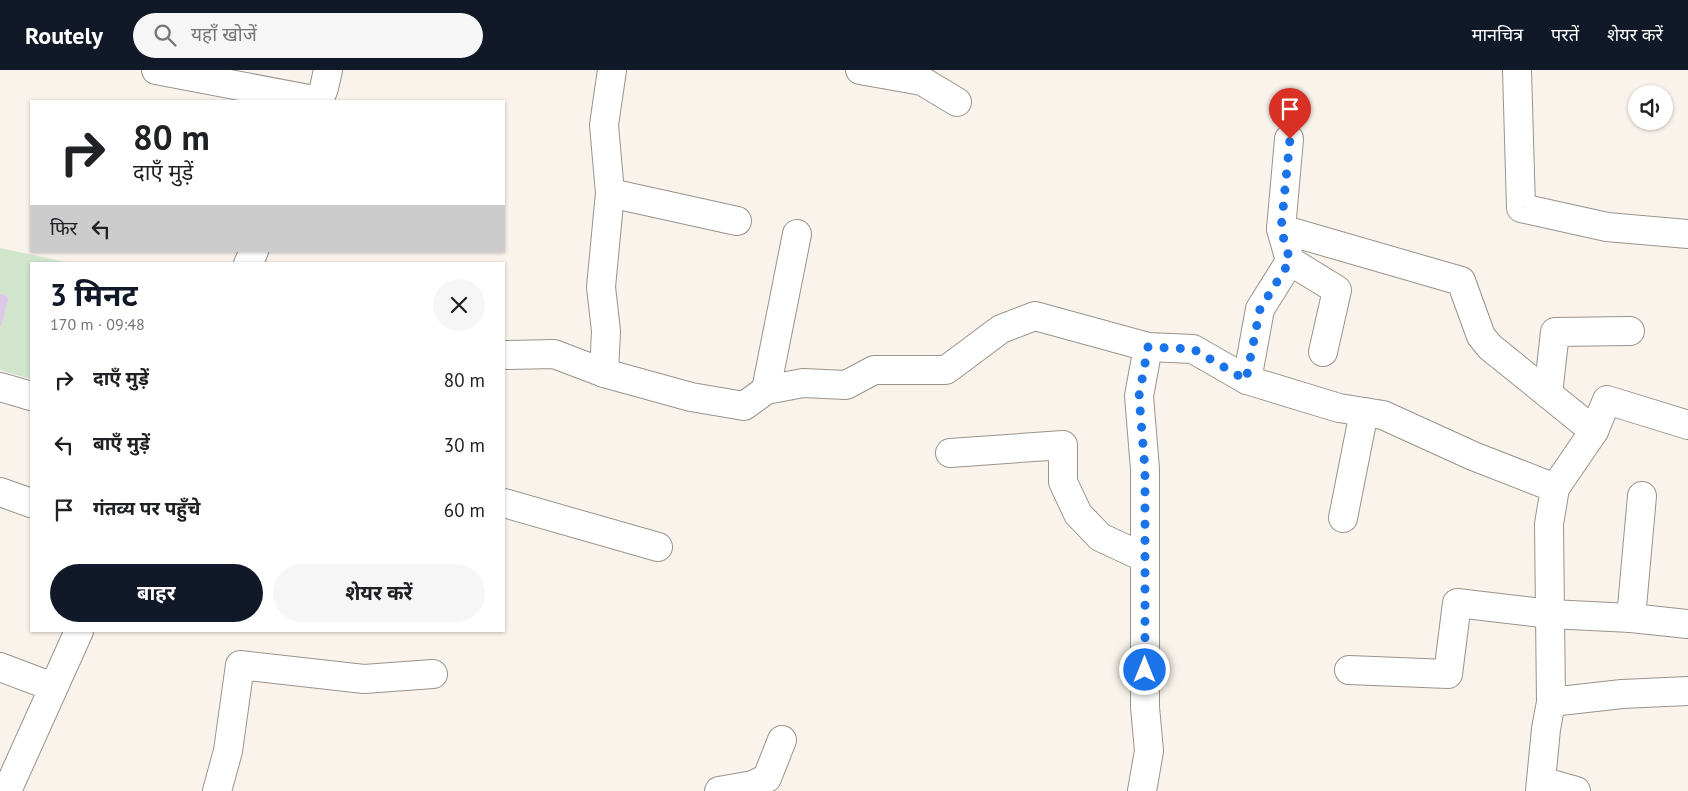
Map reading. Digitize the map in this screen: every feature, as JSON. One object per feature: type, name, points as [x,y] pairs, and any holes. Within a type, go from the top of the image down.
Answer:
[{"type":"street","points":[[156,70],[314,100]]},
{"type":"street","points":[[319,100],[328,70]]},
{"type":"street","points":[[604,373],[606,331],[601,287],[610,193],[604,125],[612,70]]},
{"type":"street","points":[[860,70],[922,81],[957,102]]},
{"type":"street","points":[[1517,70],[1521,208],[1607,227],[1688,234]]},
{"type":"street","points":[[1290,139],[1281,229],[1290,261],[1338,290],[1323,352]]},
{"type":"street","points":[[610,193],[737,221]]},
{"type":"street","points":[[1281,229],[1461,281],[1481,336],[1490,347],[1594,431]]},
{"type":"street","points":[[766,390],[797,234]]},
{"type":"street","points":[[1246,380],[1260,309],[1290,261]]},
{"type":"street","points":[[505,355],[554,354],[604,373],[691,397],[744,406],[766,390],[803,383],[846,385],[874,370],[946,370],[1001,329],[1035,316],[1148,347],[1193,349],[1246,380],[1339,408],[1383,415],[1473,456],[1555,488]]},
{"type":"street","points":[[1548,394],[1555,332],[1630,331]]},
{"type":"street","points":[[1142,791],[1149,751],[1145,707],[1145,469],[1139,396],[1148,347]]},
{"type":"street","points":[[0,387],[30,396]]},
{"type":"street","points":[[1576,791],[1540,786],[1551,702],[1549,524],[1555,488],[1594,431],[1607,400],[1688,425]]},
{"type":"street","points":[[1343,518],[1364,412]]},
{"type":"street","points":[[950,453],[1063,445],[1063,482],[1078,514],[1100,537],[1145,558]]},
{"type":"street","points":[[0,492],[30,503]]},
{"type":"street","points":[[1631,618],[1642,496]]},
{"type":"street","points":[[505,503],[658,547]]},
{"type":"street","points":[[1349,670],[1448,674],[1457,603],[1550,614],[1631,618],[1688,624]]},
{"type":"street","points":[[8,791],[79,632]]},
{"type":"street","points":[[217,791],[228,751],[240,665],[364,679],[433,674]]},
{"type":"street","points":[[0,667],[53,687]]},
{"type":"street","points":[[1551,702],[1622,694],[1688,691]]},
{"type":"street","points":[[719,791],[753,785],[767,778],[782,740]]},
{"type":"green space","points":[[0,248],[66,262],[30,262],[30,379],[0,370],[0,328],[9,297],[0,294]]},
{"type":"building","points":[[0,294],[9,297],[1,326],[0,326]]},
{"type":"route","points":[[1145,670],[1145,469],[1139,396],[1148,347],[1193,349],[1246,380],[1260,309],[1290,261],[1281,229],[1290,139]]}]
